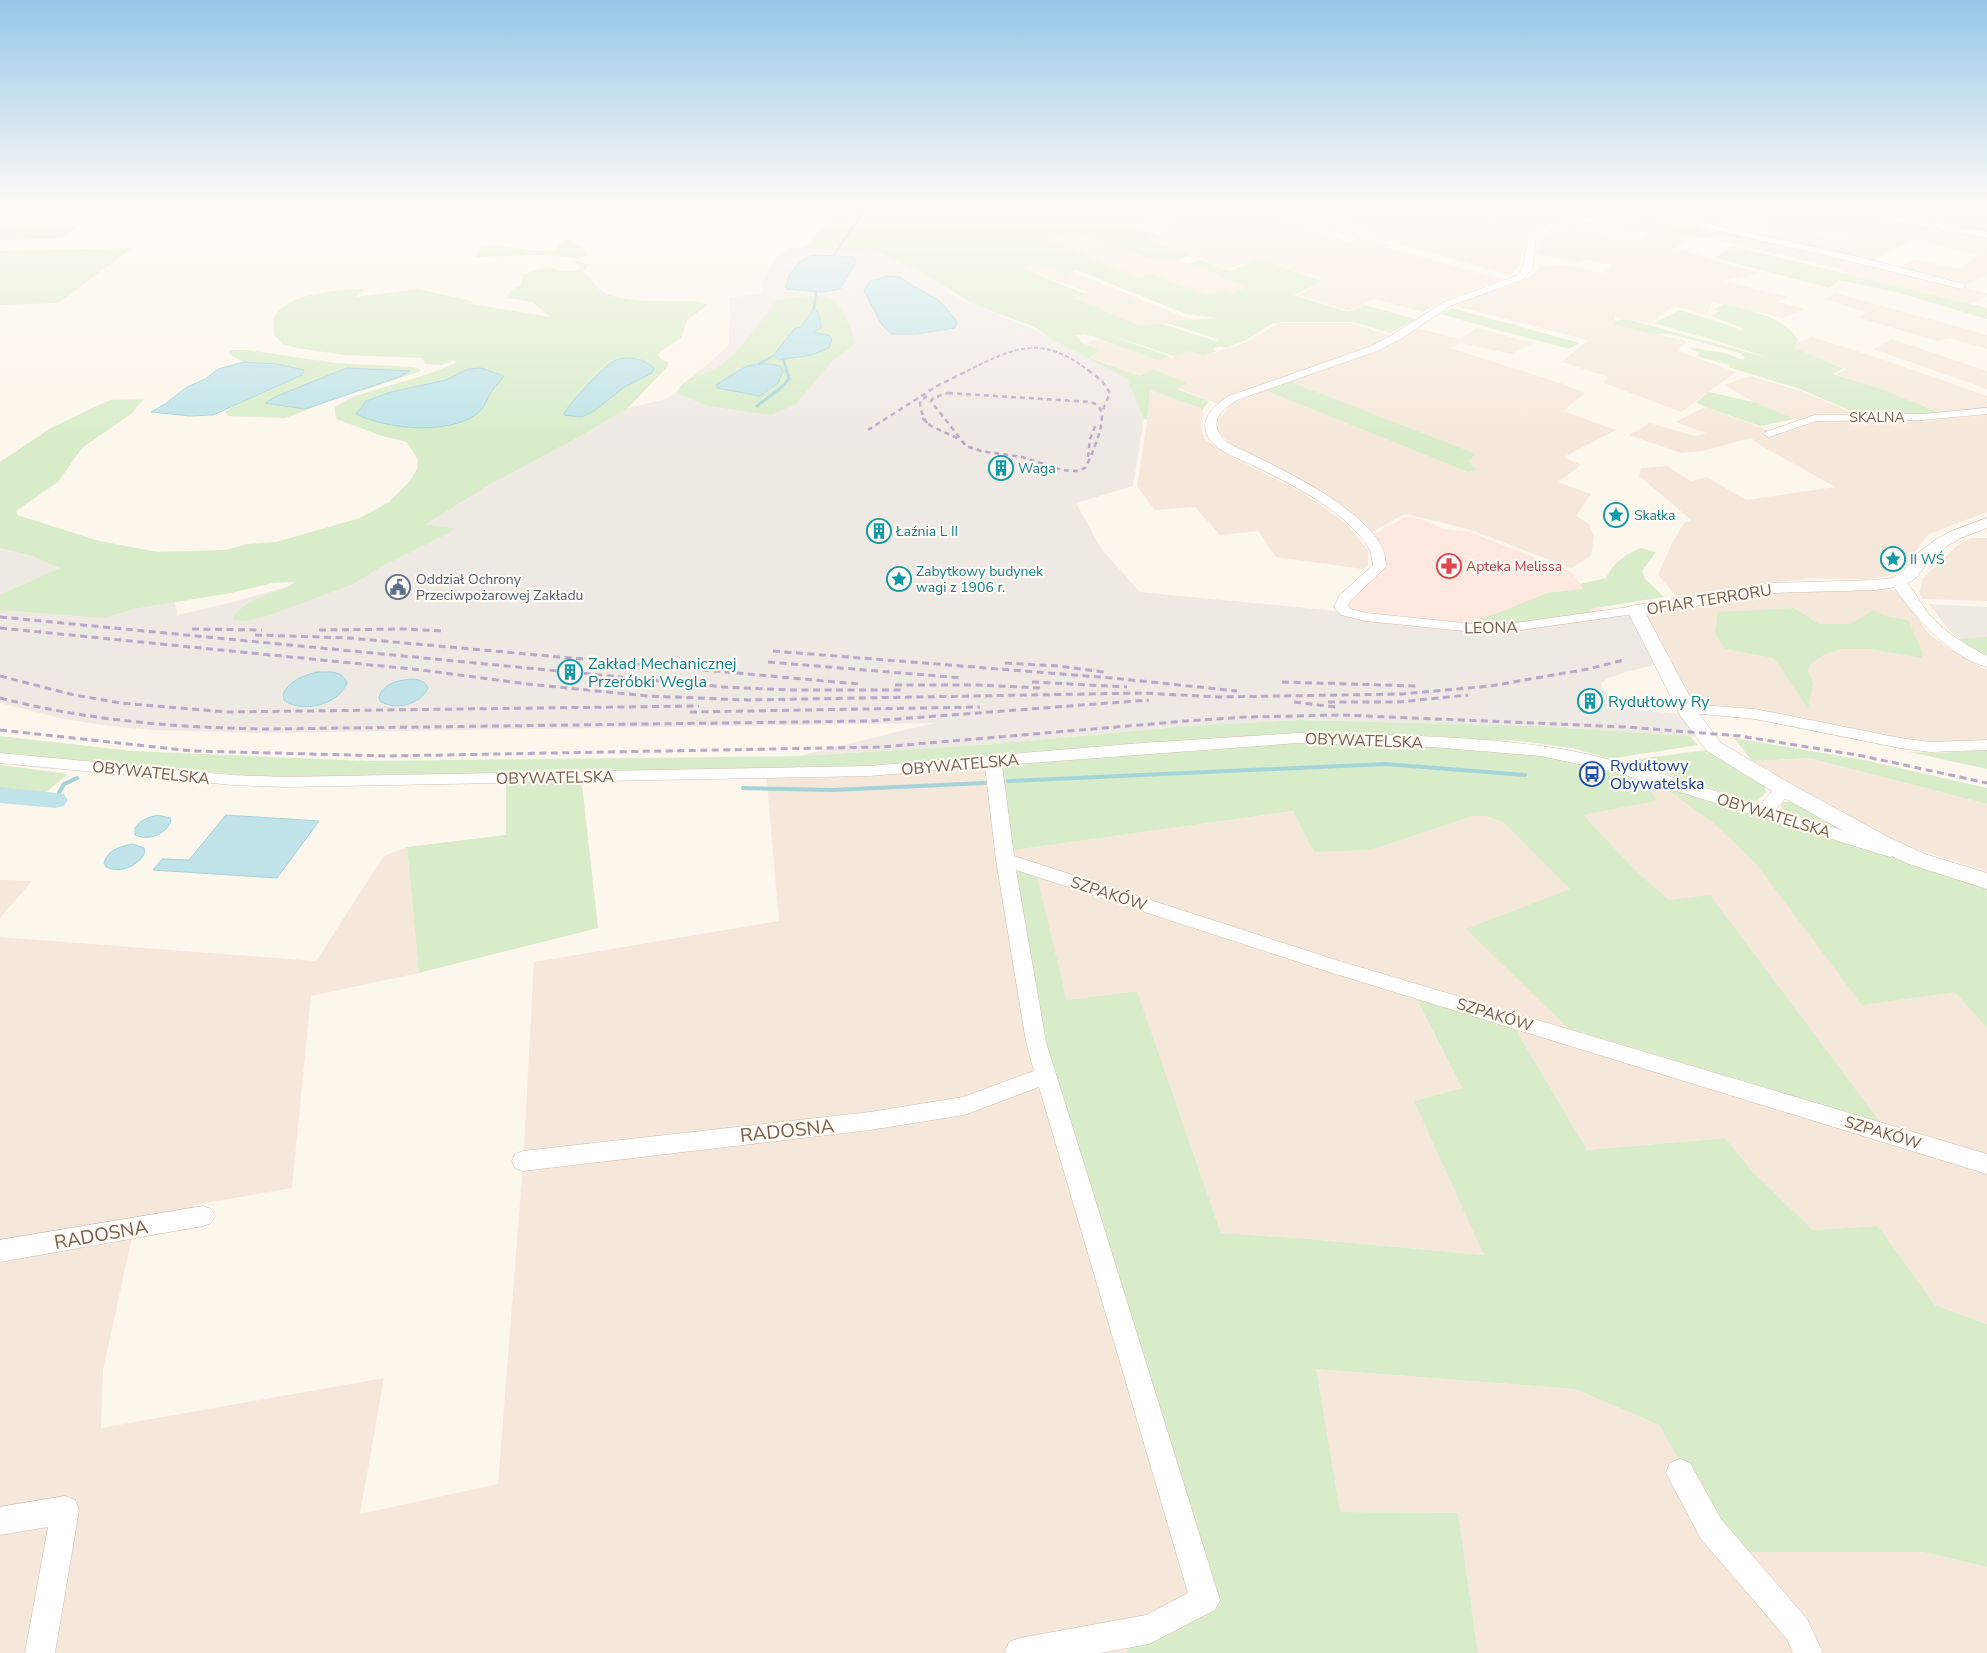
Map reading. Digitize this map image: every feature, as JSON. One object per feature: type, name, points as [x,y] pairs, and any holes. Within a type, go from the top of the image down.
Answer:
[{"type":"street","name":"LEONA","points":[[1499,285],[1447,304],[1398,336],[1373,349],[1234,398],[1221,405],[1213,414],[1210,429],[1216,440],[1222,445],[1326,500],[1347,516],[1368,536],[1376,548],[1380,566],[1345,598],[1341,607],[1346,612],[1376,618],[1494,630],[1636,610]]},
{"type":"street","name":"SKALNA","points":[[1769,434],[1815,418],[1923,417],[1987,411]]},
{"type":"street","points":[[1986,524],[1955,535],[1941,543],[1924,556],[1910,574],[1897,582],[1907,591],[1923,616],[1943,634],[1987,662]]},
{"type":"street","name":"OFIAR TERRORU","points":[[1687,709],[1636,610],[1773,588],[1875,585],[1897,582]]},
{"type":"street","points":[[1687,709],[1755,714],[1900,744],[1930,747],[1987,745]]},
{"type":"street","name":"OBYWATELSKA","points":[[1687,709],[1702,733],[1714,747],[1862,833],[1905,854]]},
{"type":"street","name":"OBYWATELSKA","points":[[0,758],[232,780],[285,782],[869,771],[1142,748],[1298,738],[1505,746],[1570,756],[1618,767],[1883,849],[1905,854],[1987,881]]},
{"type":"street","points":[[993,761],[1005,860],[1036,1042],[1205,1600],[1149,1629],[1020,1653]]},
{"type":"street","points":[[1764,812],[1784,789]]},
{"type":"street","name":"SZPAKÓW","points":[[1005,860],[1333,966],[1987,1164]]},
{"type":"street","name":"RADOSNA","points":[[523,1161],[870,1121],[964,1106],[1045,1076]]},
{"type":"street","name":"RADOSNA","points":[[0,1251],[203,1216]]},
{"type":"street","points":[[1680,1473],[1711,1529],[1797,1630],[1808,1653]]},
{"type":"street","points":[[0,1521],[65,1510],[40,1653]]},
{"type":"shaded area","points":[[762,285],[940,285],[961,299],[1034,329],[1127,379],[1144,419],[1133,486],[1076,503],[1102,550],[1140,592],[1346,612],[1457,628],[1636,610],[1663,663],[1606,679],[1601,683],[1602,687],[1610,699],[1627,708],[1690,715],[1705,737],[1534,726],[1300,720],[1188,726],[995,744],[799,756],[933,723],[258,733],[152,730],[109,726],[64,719],[0,703],[0,548],[32,556],[151,606],[175,602],[177,615],[290,586],[411,534],[484,488],[588,432],[628,408],[666,399],[676,393],[681,385],[707,365],[729,344],[730,298],[762,293]]},
{"type":"shaded area","points":[[1069,285],[1107,285],[1186,318],[1212,320],[1137,327],[1072,296],[1088,292]]},
{"type":"shaded area","points":[[1162,285],[1245,285],[1253,288],[1233,295],[1209,297]]},
{"type":"shaded area","points":[[1315,285],[1485,285],[1445,300],[1423,312],[1374,299],[1349,311],[1298,295]]},
{"type":"shaded area","points":[[1511,285],[1741,285],[1788,297],[1778,302],[1804,309],[1783,318],[1712,302],[1707,315],[1674,306],[1650,323],[1615,317],[1615,325],[1687,341],[1678,351],[1736,372],[1681,412],[1604,383],[1608,377],[1562,362],[1588,340],[1455,306],[1479,295]]},
{"type":"shaded area","points":[[1893,285],[1956,285],[1987,293],[1987,296],[1972,304]]},
{"type":"shaded area","points":[[1836,293],[1987,335],[1987,349],[1950,338],[1937,341],[1859,318],[1866,312],[1825,299]]},
{"type":"shaded area","points":[[1278,323],[1352,323],[1401,339],[1417,328],[1460,339],[1477,328],[1533,343],[1511,354],[1461,343],[1450,348],[1560,383],[1585,393],[1563,411],[1616,430],[1564,457],[1581,465],[1558,482],[1591,494],[1576,516],[1589,524],[1594,536],[1591,556],[1571,568],[1468,529],[1405,514],[1372,532],[1326,495],[1228,442],[1216,429],[1220,417],[1228,408],[1177,388],[1186,383],[1140,376],[1089,357],[1084,344],[1097,339],[1154,358],[1162,356],[1174,359],[1174,356],[1189,351],[1203,356],[1247,342]]},
{"type":"shaded area","points":[[1812,337],[1885,360],[1987,396],[1987,408],[1946,414],[1836,374],[1848,369],[1787,347]]},
{"type":"shaded area","points":[[1892,339],[1987,371],[1987,389],[1873,349]]},
{"type":"shaded area","points":[[1750,376],[1801,391],[1871,420],[1961,417],[1987,414],[1987,512],[1929,534],[1905,564],[1890,575],[1864,580],[1811,578],[1676,596],[1658,575],[1672,543],[1684,523],[1691,520],[1639,476],[1641,468],[1667,466],[1691,481],[1707,477],[1746,500],[1835,487],[1760,445],[1751,438],[1703,451],[1681,453],[1629,435],[1650,423],[1695,436],[1706,433],[1675,422],[1705,407],[1779,434],[1807,425],[1754,402],[1724,385]]},
{"type":"shaded area","points":[[1150,390],[1203,409],[1201,427],[1204,439],[1230,456],[1302,492],[1346,523],[1368,550],[1368,565],[1363,569],[1276,557],[1258,531],[1220,535],[1195,507],[1155,510],[1137,486]]},
{"type":"shaded area","points":[[1405,517],[1420,519],[1444,529],[1470,532],[1571,572],[1603,612],[1515,629],[1357,615],[1342,603],[1379,568],[1371,536]]},
{"type":"shaded area","points":[[1970,538],[1987,538],[1987,601],[1923,599],[1919,593],[1923,578],[1957,546]]},
{"type":"shaded area","points":[[1884,589],[1899,591],[1928,633],[1946,647],[1987,670],[1987,740],[1938,744],[1690,708],[1645,613],[1780,592]]},
{"type":"shaded area","points":[[1929,604],[1987,607],[1987,659],[1979,655],[1949,630]]},
{"type":"shaded area","points":[[1809,758],[1987,804],[1987,872],[1897,843],[1752,761]]},
{"type":"shaded area","points":[[993,761],[1014,850],[1293,811],[1314,851],[1371,850],[1473,816],[1485,816],[1503,822],[1571,889],[1637,872],[1582,815],[1657,801],[1641,773],[1987,881],[1987,1324],[1935,1305],[1878,1226],[1813,1230],[1753,1172],[1725,1138],[1587,1150],[1509,1018],[1411,990],[1462,1088],[1414,1101],[1485,1255],[1221,1233],[1137,991],[1067,1000],[1035,870],[1205,1600],[1149,1629],[1125,1653],[0,1653],[0,937],[316,961],[384,856],[407,847],[419,973],[311,996],[292,1188],[194,1205],[192,1229],[132,1237],[103,1370],[101,1428],[384,1378],[360,1514],[498,1484],[523,1164],[534,962],[779,921],[766,772]]},
{"type":"shaded area","points":[[0,880],[32,881],[0,918]]},
{"type":"shaded area","points":[[1315,1369],[1575,1389],[1659,1425],[1731,1552],[1923,1552],[1987,1567],[1987,1653],[1478,1653],[1458,1514],[1339,1512]]},
{"type":"green space","points":[[0,285],[82,285],[58,303],[0,305]]},
{"type":"green space","points":[[596,285],[602,291],[621,298],[649,301],[701,302],[708,305],[687,320],[681,338],[661,351],[658,355],[661,359],[668,362],[668,366],[628,408],[588,432],[484,488],[425,525],[454,528],[449,533],[381,567],[353,584],[267,616],[246,621],[234,620],[234,616],[252,601],[290,586],[294,582],[272,583],[231,593],[133,609],[104,618],[0,610],[0,595],[60,568],[32,556],[0,548],[0,462],[51,428],[111,400],[144,399],[131,414],[82,448],[58,482],[16,511],[17,515],[99,541],[158,552],[225,550],[248,544],[276,542],[360,518],[389,502],[410,481],[417,469],[418,460],[407,442],[379,435],[337,419],[335,407],[352,397],[431,373],[456,363],[455,360],[441,365],[425,364],[423,358],[344,355],[283,344],[274,335],[274,319],[280,310],[289,303],[314,294],[364,289],[355,297],[418,289],[472,301],[472,304],[550,317],[532,302],[507,298],[511,290],[520,286]]},
{"type":"green space","points":[[942,285],[1064,285],[1085,294],[1075,298],[1138,325],[1163,324],[1215,341],[1218,339],[1164,322],[1218,318],[1186,314],[1114,285],[1180,285],[1207,295],[1224,290],[1234,293],[1247,287],[1242,285],[1314,285],[1294,295],[1349,312],[1364,305],[1416,319],[1390,333],[1352,322],[1283,322],[1272,324],[1246,340],[1226,348],[1220,346],[1213,349],[1217,351],[1203,356],[1189,351],[1174,356],[1100,332],[1169,356],[1158,360],[1085,334],[1075,335],[1084,344],[1098,349],[1090,358],[1140,376],[1153,369],[1187,383],[1177,389],[1209,401],[1203,409],[1150,390],[1147,420],[1144,419],[1127,379],[1052,339],[1034,327],[973,304]]},
{"type":"green space","points":[[1818,285],[1833,285],[1829,288]]},
{"type":"green space","points":[[1863,285],[1893,285],[1987,308],[1987,319],[1899,293]]},
{"type":"green space","points":[[809,296],[827,297],[838,305],[852,333],[854,345],[833,360],[796,404],[772,415],[708,406],[676,393],[691,378],[715,369],[729,358],[744,343],[777,300]]},
{"type":"green space","points":[[1725,304],[1775,319],[1784,325],[1798,340],[1794,348],[1843,368],[1833,374],[1878,388],[1946,415],[1863,416],[1800,389],[1728,367],[1730,365],[1699,357],[1698,352],[1687,347],[1725,353],[1743,360],[1745,357],[1740,353],[1671,334],[1651,334],[1615,325],[1614,321],[1626,319],[1769,358],[1654,323],[1680,310],[1737,328],[1741,332],[1742,328],[1711,316],[1720,311],[1714,309]]},
{"type":"green space","points":[[1452,308],[1580,343],[1569,349],[1439,314]]},
{"type":"green space","points":[[230,350],[247,350],[336,363],[414,367],[421,371],[362,391],[365,388],[285,418],[228,416],[225,411],[274,387],[299,368],[243,362],[229,354]]},
{"type":"green space","points":[[1288,381],[1476,454],[1468,461],[1477,470],[1468,472],[1265,390]]},
{"type":"green space","points":[[1709,392],[1757,403],[1794,419],[1760,426],[1705,407],[1696,402]]},
{"type":"green space","points":[[1640,548],[1656,552],[1642,571],[1645,579],[1664,597],[1589,609],[1593,613],[1488,628],[1460,625],[1498,613],[1547,593],[1583,589],[1580,584],[1606,578],[1620,560]]},
{"type":"green space","points":[[1794,608],[1819,624],[1850,624],[1873,610],[1885,616],[1908,620],[1923,654],[1921,658],[1869,649],[1842,649],[1825,654],[1809,665],[1808,671],[1813,683],[1808,709],[1774,658],[1725,649],[1715,634],[1718,612]]},
{"type":"green space","points":[[1987,637],[1987,655],[1976,652],[1960,639]]},
{"type":"green space","points":[[1300,720],[1534,726],[1690,736],[1698,745],[1615,758],[1604,757],[1572,748],[1520,741],[1272,734],[862,768],[275,778],[0,753],[0,736],[131,751],[368,761],[799,756],[995,744],[1188,726]]},
{"type":"green space","points":[[1298,738],[1505,746],[1641,773],[1657,801],[1583,815],[1637,872],[1669,900],[1710,895],[1880,1122],[1568,1028],[1466,929],[1570,889],[1503,822],[1485,816],[1473,816],[1371,850],[1314,852],[1293,811],[1014,850],[993,761]]},
{"type":"green space","points":[[1734,738],[1864,760],[1987,788],[1987,804],[1809,758],[1752,761]]},
{"type":"green space","points":[[1707,750],[1764,784],[1766,792],[1758,800],[1750,802],[1645,767],[1634,761],[1638,759]]},
{"type":"green space","points":[[1987,750],[1987,769],[1909,752],[1936,753]]},
{"type":"green space","points":[[0,765],[68,774],[43,795],[0,790]]},
{"type":"green space","points":[[581,776],[598,928],[419,973],[407,847],[506,835],[506,777]]},
{"type":"green space","points":[[1661,785],[1987,886],[1987,1028],[1955,992],[1862,1005],[1757,865],[1716,825]]},
{"type":"green space","points":[[1783,802],[1791,802],[1837,826],[1832,829],[1787,815],[1782,811],[1781,806]]},
{"type":"green space","points":[[1005,860],[1035,869],[1067,1000],[1137,991],[1221,1233],[1484,1255],[1414,1101],[1462,1088],[1411,989],[1509,1018],[1587,1150],[1725,1138],[1753,1172],[1813,1230],[1878,1226],[1935,1305],[1987,1324],[1987,1567],[1923,1552],[1731,1552],[1659,1425],[1575,1389],[1316,1369],[1340,1512],[1458,1513],[1478,1653],[1125,1653],[1149,1629],[1204,1600],[1045,1076]]},
{"type":"water","points":[[787,285],[842,285],[840,289],[822,292],[786,289]]},
{"type":"water","points":[[868,285],[912,285],[944,305],[957,322],[955,328],[916,334],[891,334],[882,325],[864,291]]},
{"type":"water","points":[[814,308],[819,314],[821,328],[813,332],[826,334],[832,339],[829,348],[812,355],[779,360],[773,356],[795,328],[801,327]]},
{"type":"water","points":[[629,358],[648,364],[654,368],[652,373],[623,388],[594,411],[582,417],[564,415],[586,386],[603,370],[616,360]]},
{"type":"water","points":[[243,362],[278,364],[304,370],[302,375],[213,415],[189,416],[151,412],[187,387],[205,379],[218,369]]},
{"type":"water","points":[[755,364],[780,366],[783,371],[778,383],[760,396],[717,388],[717,384],[745,367]]},
{"type":"water","points":[[347,368],[410,371],[399,377],[305,409],[265,403],[277,396]]},
{"type":"water","points":[[481,368],[504,376],[493,389],[480,411],[466,420],[451,425],[417,428],[384,423],[356,414],[366,401],[391,392],[446,380],[468,369]]},
{"type":"water","points":[[317,672],[338,674],[347,683],[336,697],[319,705],[300,706],[284,700],[283,694],[289,685],[302,677]]},
{"type":"water","points":[[412,679],[422,681],[428,688],[419,699],[400,706],[393,706],[380,701],[381,692],[388,685],[397,681]]},
{"type":"water","points":[[158,815],[170,818],[169,826],[165,830],[151,837],[135,835],[135,828],[139,823]]},
{"type":"water","points":[[226,815],[319,821],[277,878],[153,870],[162,859],[189,860]]},
{"type":"water","points":[[133,844],[144,848],[145,852],[134,865],[117,870],[106,867],[104,863],[111,852],[119,847]]},
{"type":"waterway","points":[[814,308],[816,291]]},
{"type":"waterway","points":[[759,364],[773,356]]},
{"type":"waterway","points":[[783,359],[787,371]]},
{"type":"waterway","points":[[757,406],[784,385],[789,378],[786,370]]},
{"type":"waterway","points":[[1008,781],[1385,764],[1525,775]]},
{"type":"waterway","points":[[55,800],[64,784],[77,778]]},
{"type":"waterway","points":[[743,788],[832,790],[985,783]]},
{"type":"waterway","points":[[0,795],[55,800]]},
{"type":"railway","points":[[967,371],[1000,356],[1028,348],[1042,348],[1057,352],[1072,359],[1089,371]]},
{"type":"railway","points":[[1088,370],[1102,381],[1110,393],[1102,412]]},
{"type":"railway","points":[[868,430],[937,386],[967,371]]},
{"type":"railway","points":[[948,393],[1091,402],[1098,406],[1101,411],[1101,427],[1085,468],[1076,471],[1062,470],[1022,457],[981,451],[966,446],[931,401],[933,398],[948,393]]},
{"type":"railway","points":[[926,422],[922,413],[920,401],[927,396]]},
{"type":"railway","points":[[922,418],[926,422]]},
{"type":"railway","points":[[926,422],[959,439]]},
{"type":"railway","points":[[1088,457],[1090,439],[1096,424]]},
{"type":"railway","points":[[0,617],[724,687],[792,690],[904,690]]},
{"type":"railway","points":[[0,628],[422,670],[527,684],[648,696],[747,700],[1142,693],[1219,697],[1402,694],[1490,686],[1588,669],[1624,660]]},
{"type":"railway","points":[[192,629],[262,630]]},
{"type":"railway","points":[[319,630],[404,629],[445,631]]},
{"type":"railway","points":[[255,635],[350,638],[858,684]]},
{"type":"railway","points":[[773,651],[1112,678],[1237,691]]},
{"type":"railway","points":[[768,662],[962,678]]},
{"type":"railway","points":[[1005,663],[1058,666],[1104,672]]},
{"type":"railway","points":[[0,676],[74,695],[121,703],[226,712],[699,706]]},
{"type":"railway","points":[[1032,682],[1127,687]]},
{"type":"railway","points":[[1282,682],[1416,686]]},
{"type":"railway","points":[[895,685],[979,685],[1040,688]]},
{"type":"railway","points":[[1328,702],[1398,702],[1468,695]]},
{"type":"railway","points":[[0,698],[67,712],[135,722],[202,727],[271,729],[871,721],[1149,700]]},
{"type":"railway","points":[[1294,702],[1336,707]]},
{"type":"railway","points":[[690,712],[980,707]]},
{"type":"railway","points":[[0,730],[193,751],[389,756],[881,747],[1186,721],[1245,717],[1343,715],[1627,727],[1740,736],[1863,756],[1987,783]]},
{"type":"place","name":"Waga","points":[[1001,468]]},
{"type":"place","name":"Skałka","points":[[1616,515]]},
{"type":"place","name":"Łaźnia L II","points":[[879,531]]},
{"type":"place","name":"II WŚ","points":[[1893,559]]},
{"type":"place","name":"Apteka Melissa","points":[[1449,566]]},
{"type":"place","name":"Zabytkowy budynek wagi z 1906 r.","points":[[899,579]]},
{"type":"place","name":"Oddział Ochrony Przeciwpożarowej Zakładu","points":[[398,587]]},
{"type":"place","name":"Zakład Mechanicznej Przeróbki Wegla","points":[[570,672]]},
{"type":"place","name":"Rydułtowy Ry","points":[[1590,701]]},
{"type":"place","name":"Rydułtowy Obywatelska","points":[[1592,774]]}]
